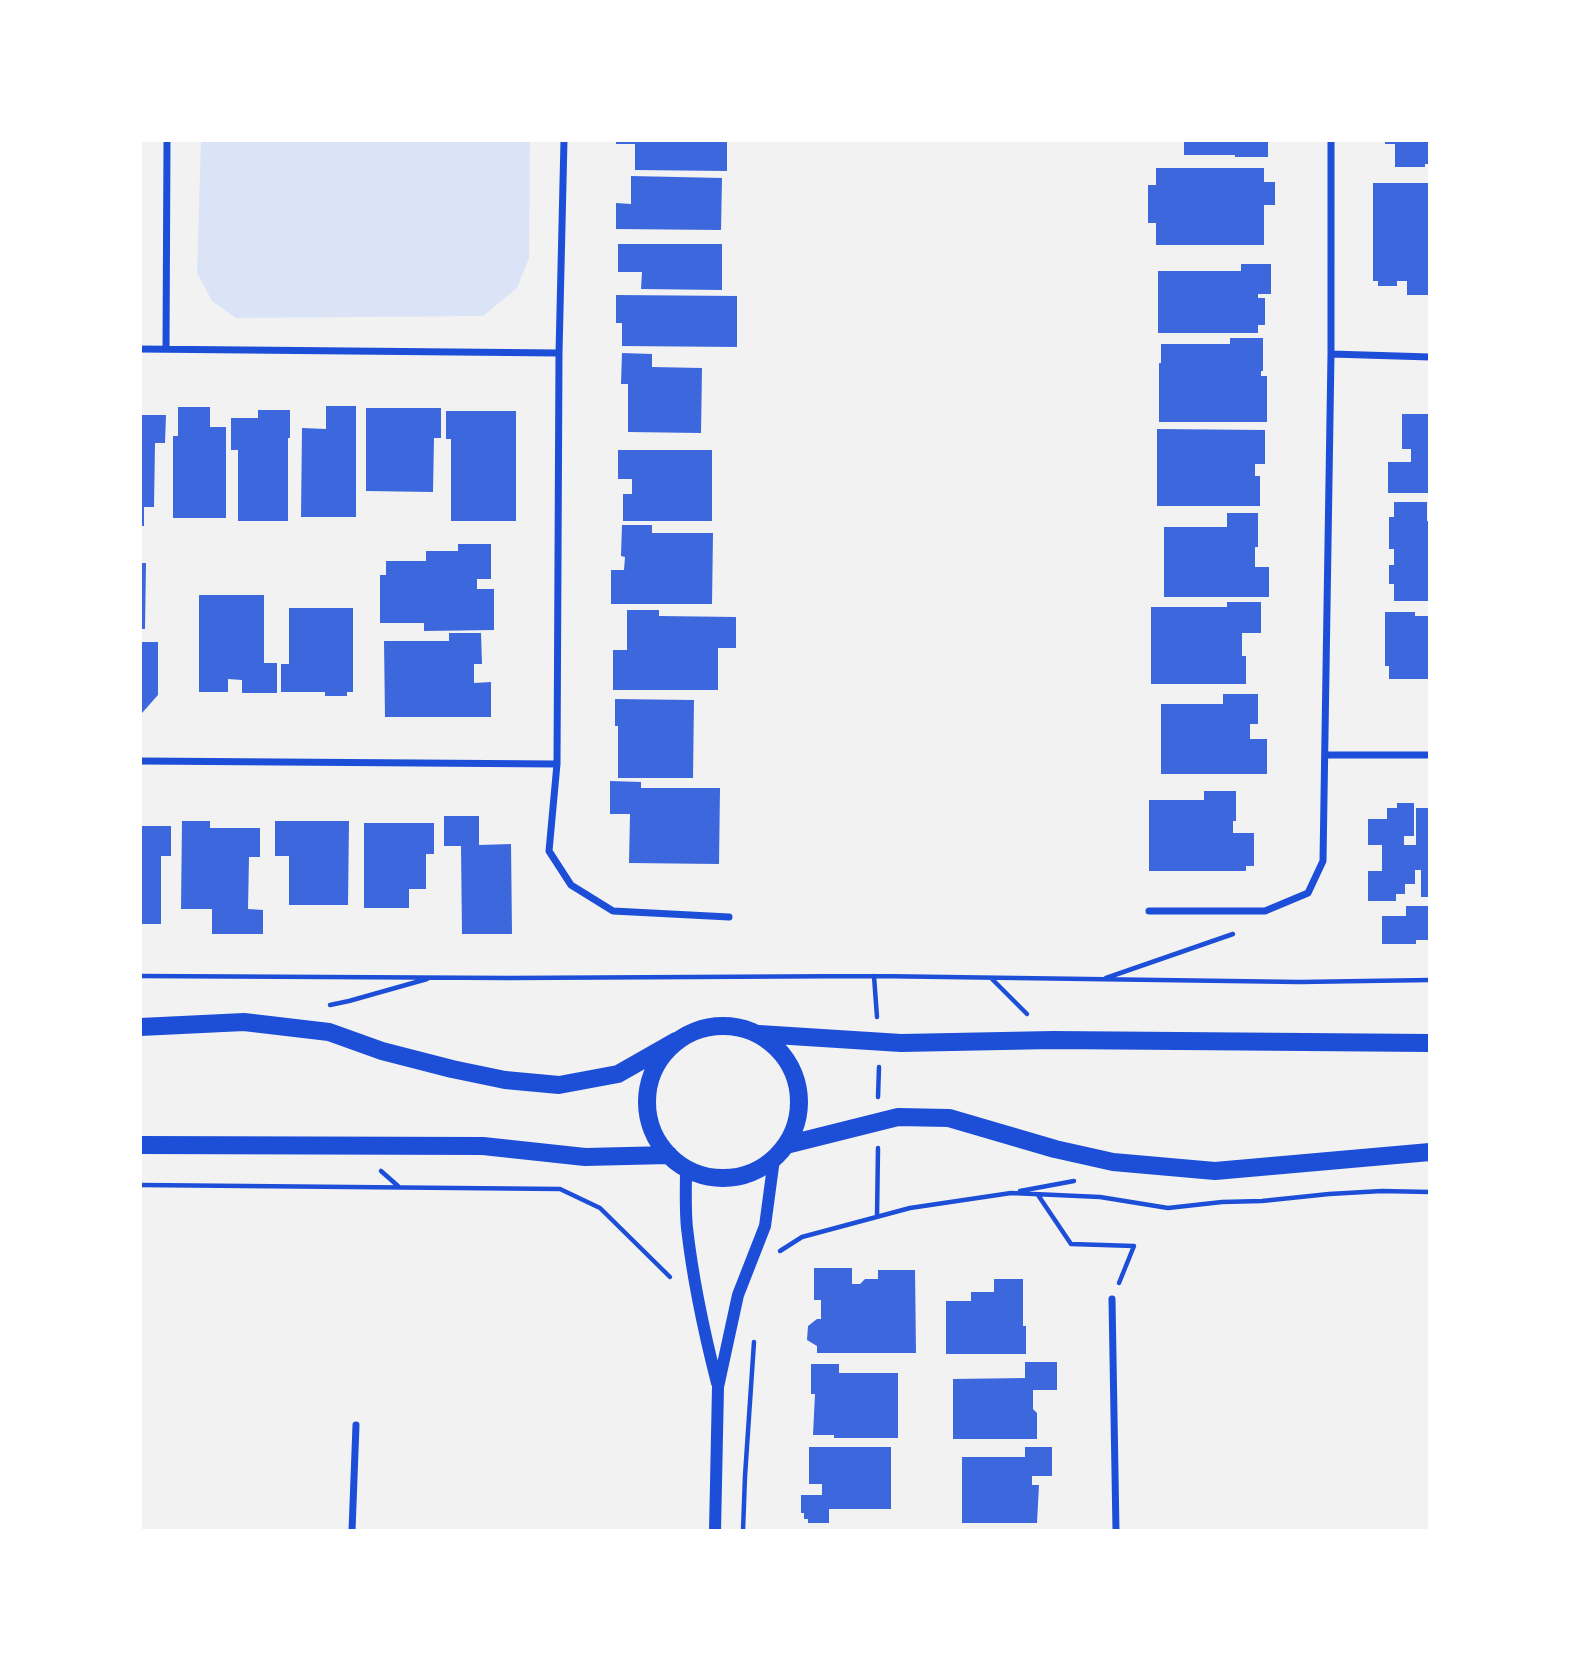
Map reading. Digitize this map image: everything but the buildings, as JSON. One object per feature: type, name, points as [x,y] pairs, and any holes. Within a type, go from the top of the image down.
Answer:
[{"type":"main road","points":[[140,1027],[244,1022],[329,1032],[382,1051],[452,1069],[505,1080],[559,1085],[618,1074],[676,1041],[702,1028],[731,1025],[759,1034],[775,1044],[787,1058],[795,1075],[800,1093],[800,1111],[786,1146],[774,1159],[750,1174],[723,1178],[696,1174],[668,1155],[655,1138],[647,1113],[647,1086],[658,1061],[676,1041]]},
{"type":"main road","points":[[759,1034],[901,1043],[1053,1040],[1430,1042]]},
{"type":"main road","points":[[786,1146],[898,1117],[949,1118],[1055,1149],[1113,1161],[1215,1171],[1430,1152]]},
{"type":"main road","points":[[140,1145],[484,1146],[585,1157],[668,1155]]},
{"type":"street","points":[[166,348],[167,140]]},
{"type":"street","points":[[564,140],[559,353],[557,764],[549,851],[571,885],[613,911],[729,917]]},
{"type":"street","points":[[1149,911],[1265,911],[1308,893],[1323,861],[1331,354],[1331,140]]},
{"type":"street","points":[[140,349],[559,353]]},
{"type":"street","points":[[1331,354],[1430,357]]},
{"type":"street","points":[[1326,755],[1430,755]]},
{"type":"street","points":[[140,761],[557,764]]},
{"type":"street","points":[[715,1531],[718,1387],[738,1295],[765,1226],[774,1159]]},
{"type":"street","points":[[685,1169],[687,1225],[694,1276],[718,1387]]},
{"type":"street","points":[[1112,1299],[1116,1531]]},
{"type":"street","points":[[352,1531],[356,1425]]},
{"type":"path","points":[[1101,980],[1242,930],[1244,911]]},
{"type":"path","points":[[140,976],[990,977],[1287,982],[1430,980]]},
{"type":"path","points":[[323,1006],[432,977]]},
{"type":"path","points":[[990,977],[1053,1040]]},
{"type":"path","points":[[140,1185],[560,1189],[600,1208],[669,1277],[694,1276]]},
{"type":"path","points":[[746,1274],[802,1237],[910,1208],[1011,1193],[1100,1198],[1168,1208],[1329,1194],[1430,1192]]},
{"type":"path","points":[[1037,1194],[1071,1244],[1134,1245],[1112,1299]]},
{"type":"path","points":[[743,1531],[754,1331]]},
{"type":"shaded area","points":[[201,140],[530,140],[529,258],[517,288],[483,316],[236,318],[212,301],[197,273]]}]
